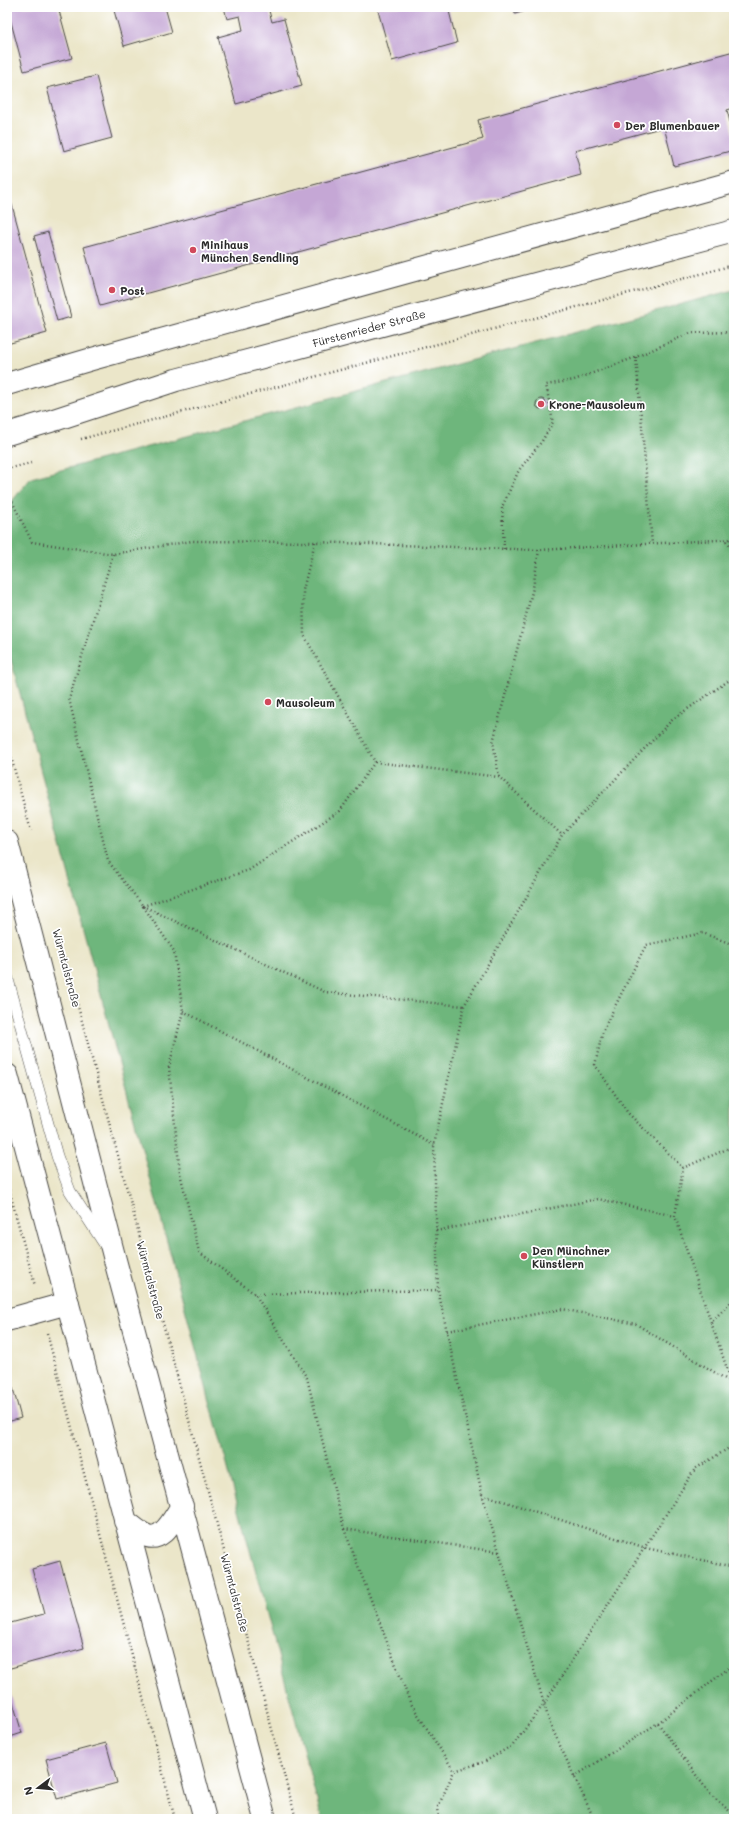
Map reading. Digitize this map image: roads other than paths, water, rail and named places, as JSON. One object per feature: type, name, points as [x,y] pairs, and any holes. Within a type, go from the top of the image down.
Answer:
[{"type":"main road","points":[[7,384],[92,359],[734,182]]},
{"type":"main road","name":"Fürstenrieder Straße","points":[[7,434],[176,380],[734,231]]},
{"type":"main road","points":[[7,842],[116,1260],[265,1819]]},
{"type":"main road","points":[[7,1075],[205,1819]]},
{"type":"main road","points":[[7,1320],[68,1303]]},
{"type":"main road","points":[[126,1521],[143,1534],[152,1538],[160,1536],[168,1528],[182,1506]]},
{"type":"lane","points":[[7,976],[39,1096],[70,1191],[116,1260]]},
{"type":"place","name":"Der Blumenbauer","points":[[617,125]]},
{"type":"place","name":"Minihaus München Sendling","points":[[193,250]]},
{"type":"place","name":"Post","points":[[112,290]]},
{"type":"place","name":"Krone-Mausoleum","points":[[541,404]]},
{"type":"place","name":"Mausoleum","points":[[268,702]]},
{"type":"place","name":"Den Münchner Künstlern","points":[[524,1256]]}]
